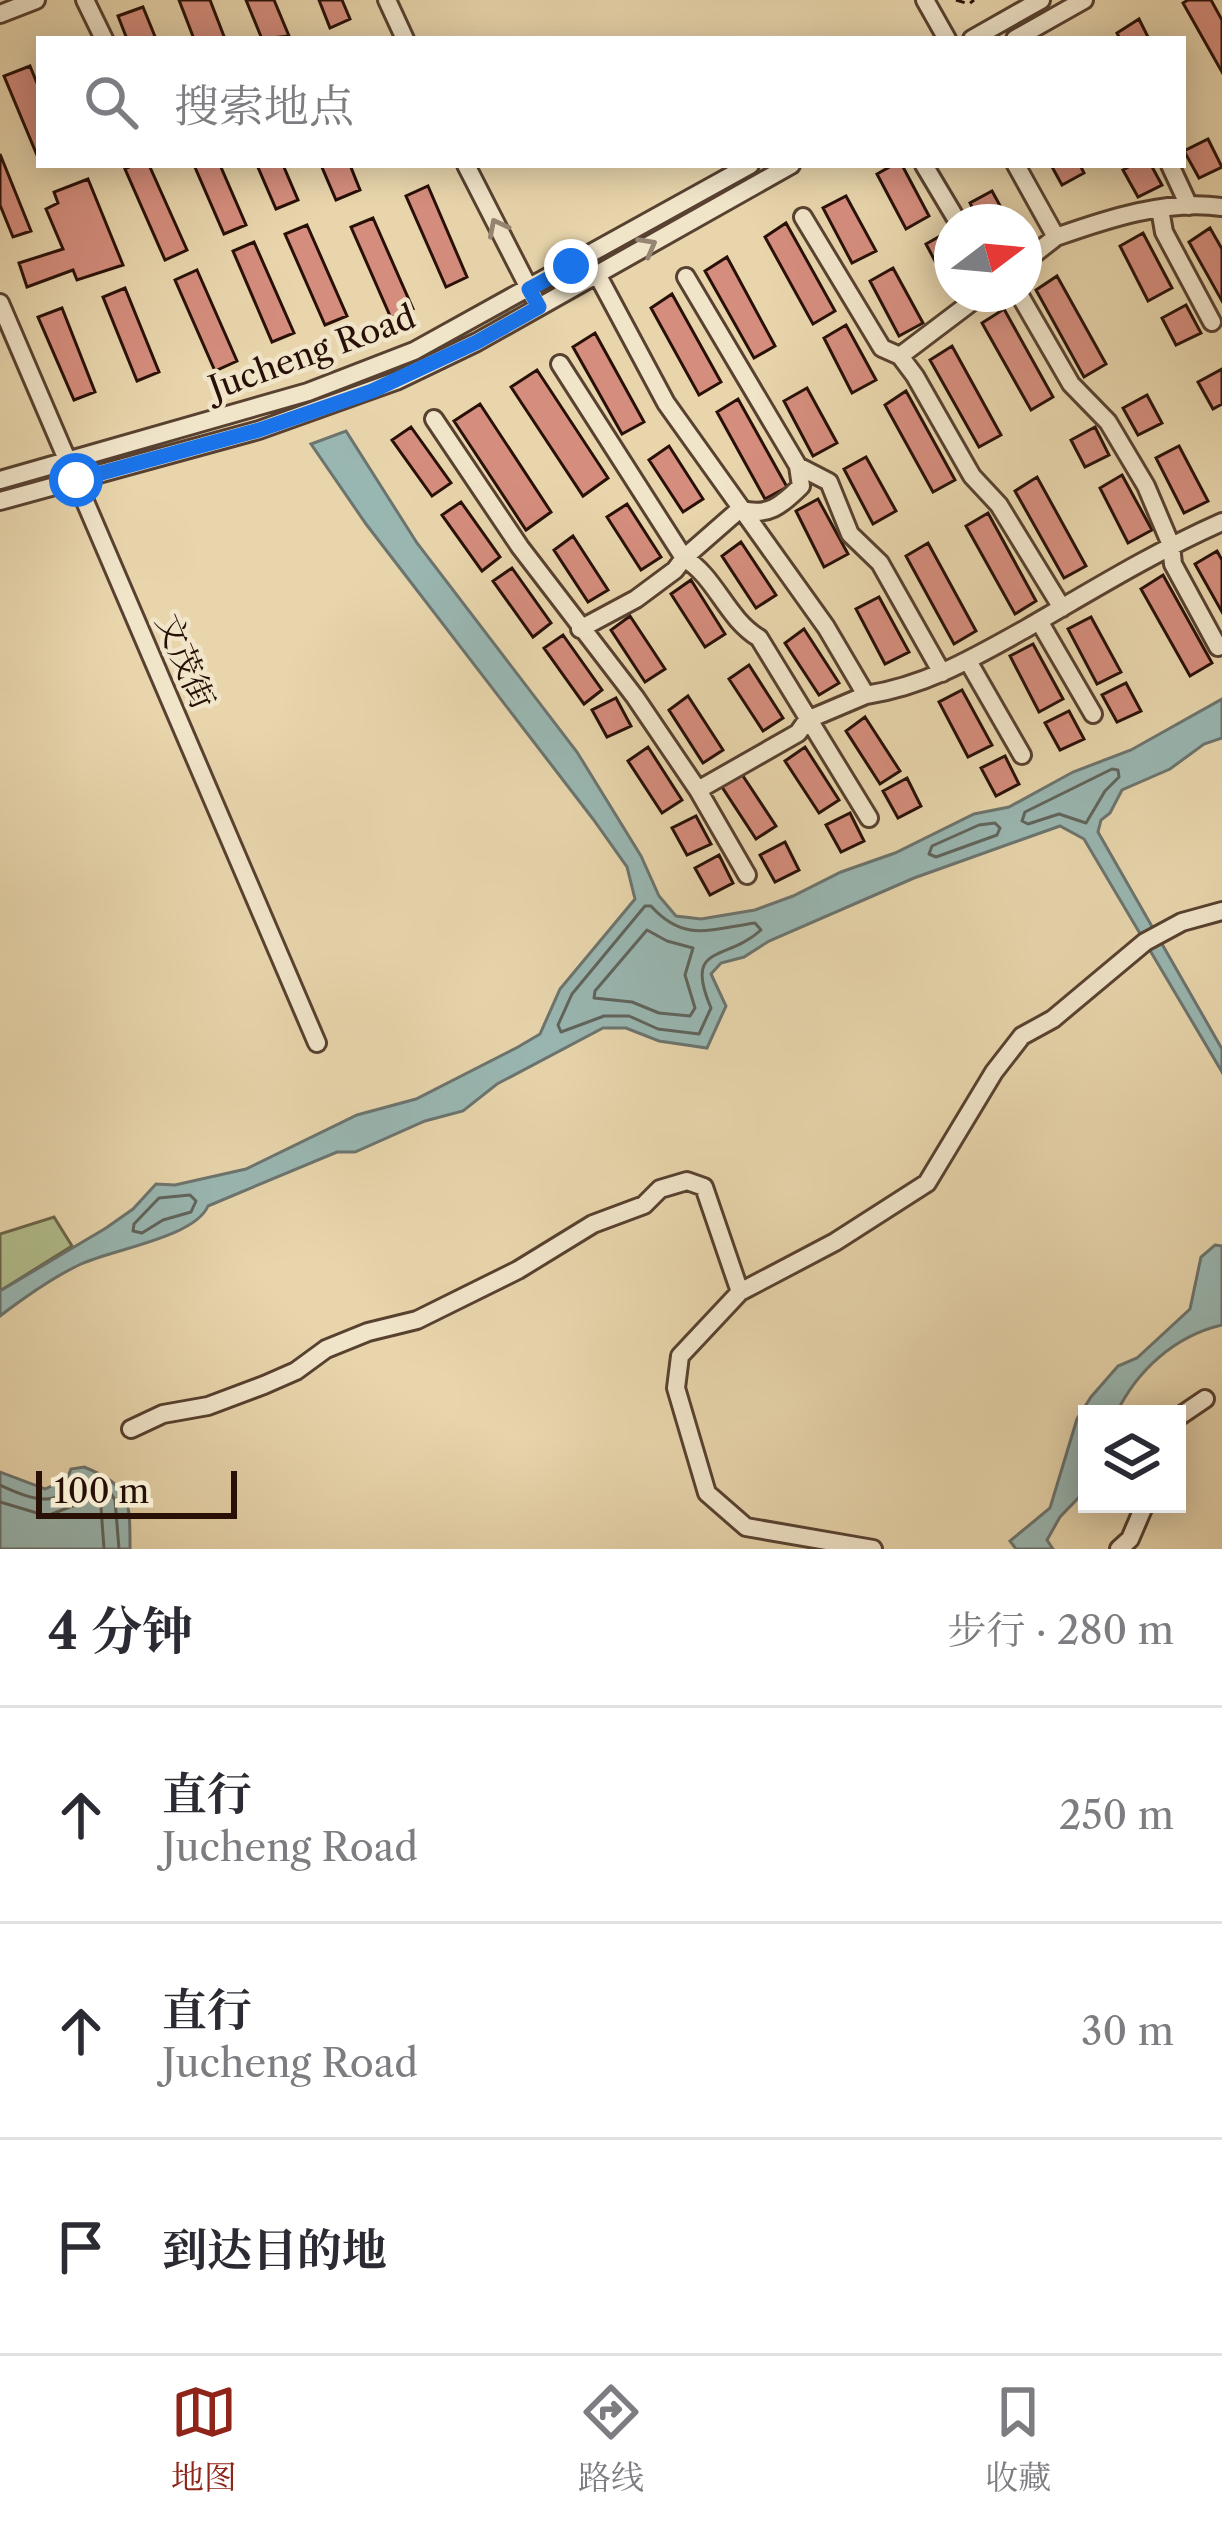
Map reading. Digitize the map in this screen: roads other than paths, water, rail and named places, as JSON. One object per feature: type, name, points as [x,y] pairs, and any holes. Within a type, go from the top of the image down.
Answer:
[{"type":"street","points":[[0,14],[36,0]]},
{"type":"street","points":[[85,0],[103,36]]},
{"type":"street","points":[[387,0],[404,36]]},
{"type":"street","points":[[925,0],[945,36]]},
{"type":"street","points":[[977,36],[1041,0]]},
{"type":"street","points":[[1021,36],[1084,0]]},
{"type":"street","points":[[468,168],[539,307]]},
{"type":"street","name":"Jucheng Road","points":[[0,480],[336,382],[414,351],[745,168]]},
{"type":"street","name":"Jucheng Road","points":[[0,501],[259,430],[372,391],[539,307],[786,168]]},
{"type":"street","points":[[926,168],[947,204]]},
{"type":"street","points":[[1018,168],[1055,238]]},
{"type":"street","points":[[1171,168],[1189,206]]},
{"type":"street","points":[[1042,248],[1055,238],[1103,220],[1160,209],[1222,207]]},
{"type":"street","points":[[1160,209],[1164,232],[1212,322]]},
{"type":"street","points":[[803,217],[882,348],[900,356],[972,476],[999,505],[1062,608]]},
{"type":"street","points":[[597,274],[666,403],[826,627],[866,694]]},
{"type":"street","points":[[686,277],[798,466],[801,486],[781,507],[757,514],[740,509]]},
{"type":"street","name":"文茂街","points":[[0,303],[317,1043]]},
{"type":"street","points":[[900,356],[958,312]]},
{"type":"street","points":[[1029,312],[1071,384],[1108,422],[1146,486],[1171,545],[1173,563],[1218,646]]},
{"type":"street","points":[[560,364],[684,557],[698,566],[740,626],[759,638],[869,818]]},
{"type":"street","points":[[434,419],[580,629],[635,698],[748,875]]},
{"type":"street","points":[[798,466],[829,482],[850,534],[880,562],[942,673]]},
{"type":"street","points":[[580,629],[636,599],[676,570],[684,557],[740,509]]},
{"type":"street","points":[[698,790],[798,733],[807,719],[968,661],[1171,545],[1222,522]]},
{"type":"street","points":[[1039,621],[1094,714]]},
{"type":"street","points":[[968,661],[1022,755]]},
{"type":"street","points":[[873,1549],[746,1527],[707,1492],[676,1388],[680,1356],[740,1292],[835,1241],[926,1183],[994,1072],[1022,1036],[1054,1019],[1145,942],[1182,922],[1222,911]]},
{"type":"street","points":[[131,1429],[163,1414],[208,1406],[264,1385],[368,1331],[417,1320],[518,1270],[593,1224],[644,1205],[660,1189],[687,1181],[704,1187],[740,1292]]},
{"type":"street","points":[[1186,1412],[1205,1399]]},
{"type":"street","points":[[1119,1549],[1130,1539],[1141,1513]]},
{"type":"water","points":[[346,431],[417,543],[577,752],[641,856],[659,896],[676,916],[701,919],[755,910],[793,896],[974,814],[1009,807],[1073,772],[1131,750],[1222,699],[1222,738],[1122,790],[1098,832],[1222,1049],[1222,1072],[1084,839],[1060,826],[914,878],[769,941],[744,957],[721,963],[711,974],[726,1006],[707,1048],[659,1041],[626,1028],[603,1028],[497,1084],[463,1111],[425,1121],[355,1152],[337,1152],[208,1206],[200,1217],[171,1234],[71,1269],[0,1316],[0,1291],[106,1228],[156,1184],[175,1185],[246,1169],[357,1115],[416,1099],[540,1034],[560,989],[635,899],[627,867],[593,819],[366,524],[311,444]]},
{"type":"water","points":[[1215,1245],[1222,1246],[1222,1325],[1189,1337],[1159,1357],[1121,1405],[1086,1405],[1118,1366],[1137,1358],[1190,1309],[1201,1257]]},
{"type":"water","points":[[1077,1419],[1078,1498],[1047,1540],[1053,1549],[1016,1549],[1010,1541],[1050,1508]]},
{"type":"water","points":[[84,1467],[111,1481],[125,1497],[130,1549],[0,1549],[0,1472],[45,1489],[67,1479],[71,1469]]}]
